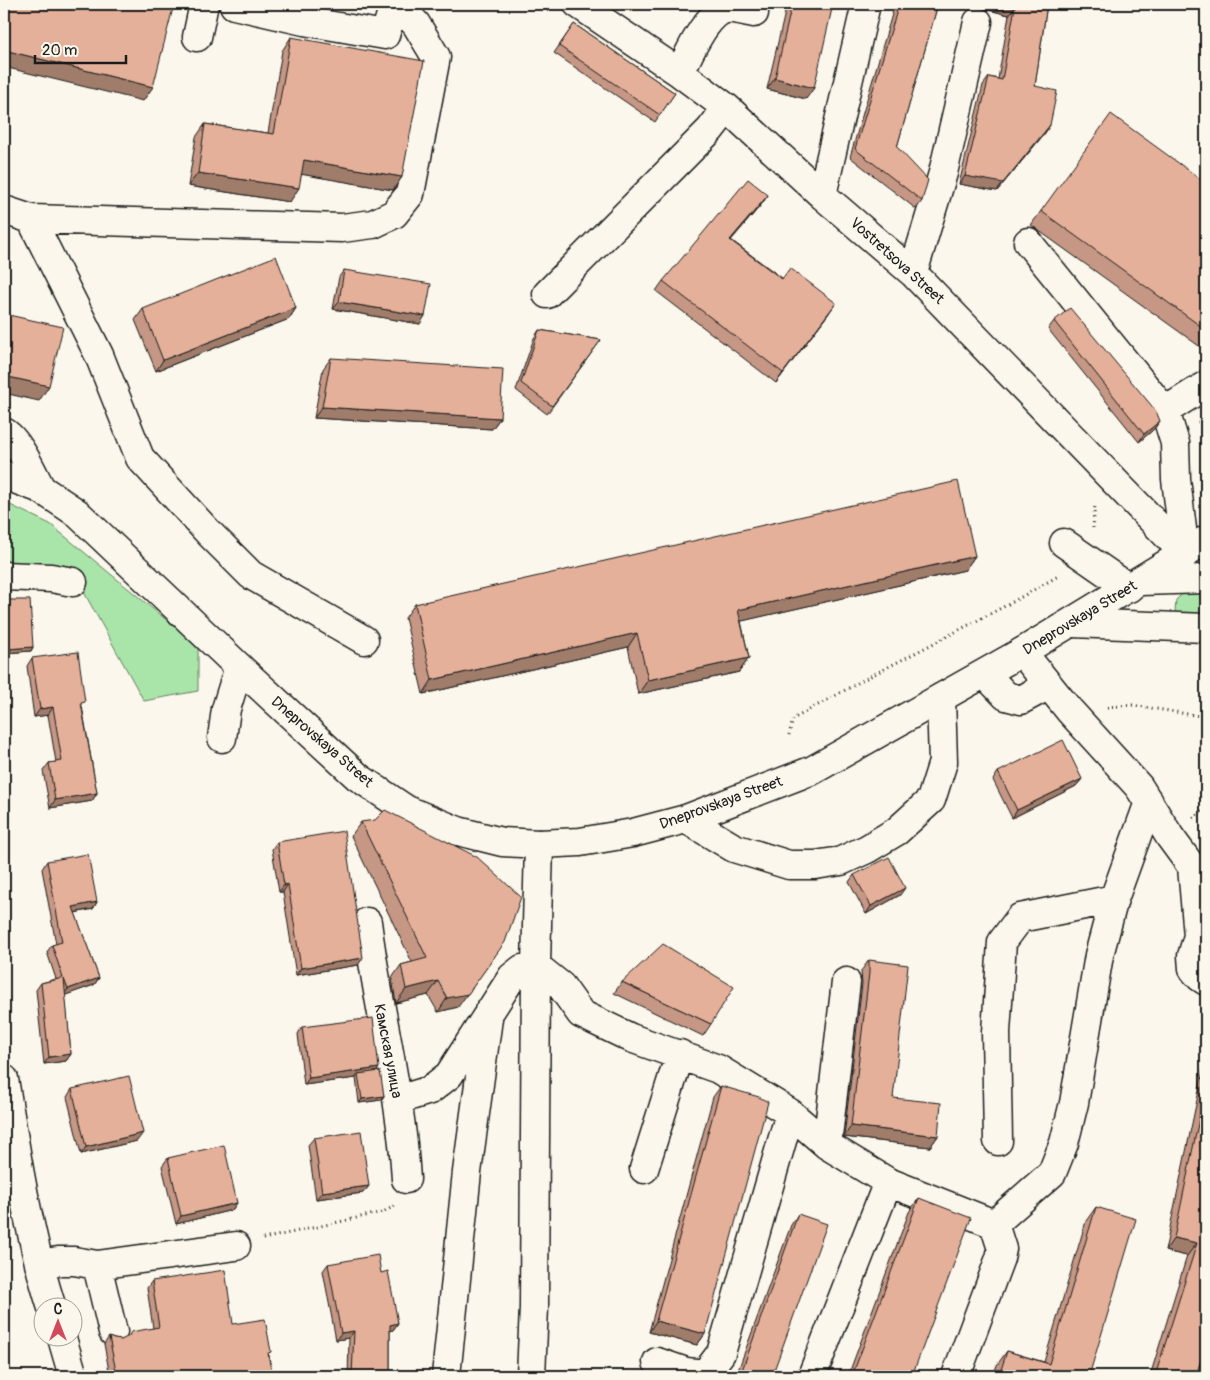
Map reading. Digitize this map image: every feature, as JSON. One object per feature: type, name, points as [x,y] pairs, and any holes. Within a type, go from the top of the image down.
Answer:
[{"type":"main road","points":[[197,38],[204,4]]},
{"type":"main road","points":[[4,210],[30,219],[342,228],[373,224],[394,214],[410,194],[436,57],[416,24],[396,4],[385,35],[304,21],[234,5]]},
{"type":"main road","name":"Vostretsova Street","points":[[578,4],[680,73],[727,108],[822,195],[913,272],[1196,547]]},
{"type":"main road","points":[[822,195],[866,4]]},
{"type":"main road","points":[[680,73],[693,46],[712,16],[726,8],[754,13]]},
{"type":"main road","points":[[913,272],[943,173],[978,22]]},
{"type":"main road","points":[[547,294],[710,130],[727,108]]},
{"type":"main road","points":[[30,219],[99,355],[140,458],[208,532],[251,575],[364,640]]},
{"type":"main road","points":[[1028,242],[1165,411],[1175,443],[1176,479],[1196,547]]},
{"type":"main road","points":[[1165,411],[1206,385]]},
{"type":"main road","points":[[4,432],[8,434],[24,457],[41,489]]},
{"type":"main road","name":"Dneprovskaya Street","points":[[4,475],[41,489],[77,513],[238,667],[358,778],[407,810],[458,831],[502,842],[539,844],[580,842],[632,833],[686,819],[812,770],[985,674],[1196,547]]},
{"type":"main road","points":[[1073,549],[1135,585],[1206,578]]},
{"type":"main road","points":[[4,576],[51,578],[73,582]]},
{"type":"main road","points":[[1071,623],[1206,628]]},
{"type":"main road","points":[[1022,652],[1069,710],[1139,787],[1170,837],[1199,869],[1198,936],[1192,956],[1194,969],[1206,981]]},
{"type":"main road","points":[[222,738],[226,709],[238,667]]},
{"type":"main road","points":[[985,674],[1006,696],[1021,700],[1049,685]]},
{"type":"main road","points":[[686,819],[734,848],[789,865],[815,865],[841,861],[867,849],[897,832],[930,800],[943,762],[941,698]]},
{"type":"main road","points":[[994,1224],[1052,1173],[1064,1143],[1074,1103],[1099,955],[1114,899],[1149,802]]},
{"type":"main road","points":[[532,1376],[539,844]]},
{"type":"main road","points":[[998,1140],[996,1032],[1002,942],[1020,918],[1114,899]]},
{"type":"main road","name":"Камская улица","points":[[367,922],[373,970],[398,1100],[406,1179]]},
{"type":"main road","points":[[398,1100],[430,1090],[449,1075],[489,1010],[512,977],[522,969],[536,966]]},
{"type":"main road","points":[[536,966],[561,986],[581,1014],[631,1038],[718,1069],[790,1113],[828,1145],[888,1182],[994,1224]]},
{"type":"main road","points":[[828,1145],[846,982]]},
{"type":"main road","points":[[446,1376],[467,1172],[489,1010]]},
{"type":"main road","points":[[644,1169],[680,1054]]},
{"type":"main road","points":[[4,1078],[10,1161],[26,1206],[49,1298]]},
{"type":"main road","points":[[657,1362],[686,1372],[705,1374],[721,1353],[790,1113]]},
{"type":"main road","points":[[812,1376],[888,1182]]},
{"type":"main road","points":[[956,1376],[1000,1258],[1002,1249],[994,1224]]},
{"type":"main road","points":[[40,1264],[74,1261],[97,1265],[236,1246]]},
{"type":"main road","points":[[97,1265],[113,1332]]},
{"type":"main road","points":[[65,1348],[73,1376]]},
{"type":"path","points":[[789,735],[794,719],[865,678],[1008,605],[1077,566],[1073,549],[1092,537],[1096,499]]},
{"type":"path","points":[[1069,710],[1132,704],[1206,716]]},
{"type":"path","points":[[1190,820],[1206,808]]},
{"type":"path","points":[[236,1246],[383,1212],[400,1204],[406,1193],[406,1179]]},
{"type":"green space","points":[[4,502],[50,524],[198,646],[198,691],[144,701],[75,576],[4,563]]},
{"type":"green space","points":[[1206,584],[1206,618],[1178,616],[1175,612],[1176,600],[1183,593]]},
{"type":"building","points":[[4,4],[174,4],[153,87],[4,50]]},
{"type":"building","points":[[792,4],[833,4],[814,88],[775,78]]},
{"type":"building","points":[[899,4],[938,4],[897,147],[928,180],[922,201],[855,149]]},
{"type":"building","points":[[1002,4],[1047,4],[1035,86],[1057,91],[1050,125],[1003,183],[965,176],[989,77],[1002,80],[1015,7]]},
{"type":"building","points":[[574,24],[675,93],[660,115],[559,46]]},
{"type":"building","points":[[291,37],[424,61],[402,177],[304,160],[299,188],[198,173],[205,124],[274,134]]},
{"type":"building","points":[[1111,114],[1206,183],[1206,330],[1041,211]]},
{"type":"building","points":[[748,179],[768,195],[730,240],[782,279],[790,268],[836,303],[783,373],[663,281]]},
{"type":"building","points":[[276,256],[296,308],[163,360],[143,309]]},
{"type":"building","points":[[344,270],[431,284],[425,316],[339,302]]},
{"type":"building","points":[[1070,308],[1156,411],[1160,421],[1144,434],[1054,321]]},
{"type":"building","points":[[4,314],[63,327],[49,386],[4,376]]},
{"type":"building","points":[[539,330],[601,340],[552,406],[521,383]]},
{"type":"building","points":[[331,358],[503,369],[500,418],[322,407]]},
{"type":"building","points":[[958,481],[975,556],[738,610],[749,658],[648,680],[637,633],[432,680],[415,604]]},
{"type":"building","points":[[4,600],[30,600],[33,647],[7,649]]},
{"type":"building","points":[[78,652],[85,702],[81,703],[97,793],[55,800],[49,763],[62,761],[53,707],[40,709],[32,658]]},
{"type":"building","points":[[1063,740],[1082,779],[1017,810],[998,772]]},
{"type":"building","points":[[385,810],[477,857],[521,897],[505,942],[468,994],[447,998],[438,981],[406,989],[401,965],[427,958],[361,822],[375,820]]},
{"type":"building","points":[[344,831],[363,958],[301,968],[288,884],[284,885],[277,842]]},
{"type":"building","points":[[88,854],[97,902],[73,907],[99,978],[68,989],[64,979],[71,1054],[49,1057],[41,983],[63,978],[52,945],[62,942],[47,861]]},
{"type":"building","points":[[889,857],[905,888],[871,906],[854,875]]},
{"type":"building","points":[[663,944],[734,987],[711,1024],[622,982]]},
{"type":"building","points":[[869,960],[908,965],[893,1098],[941,1103],[938,1136],[851,1126]]},
{"type":"building","points":[[373,1018],[379,1068],[309,1078],[302,1027]]},
{"type":"building","points":[[380,1071],[384,1096],[362,1099],[358,1074]]},
{"type":"building","points":[[129,1076],[143,1133],[86,1147],[72,1089]]},
{"type":"building","points":[[721,1086],[759,1097],[768,1102],[705,1334],[656,1321]]},
{"type":"building","points":[[1206,1086],[1206,1351],[1204,1350],[1196,1376],[1155,1376],[1197,1243],[1174,1238]]},
{"type":"building","points":[[361,1131],[369,1186],[322,1192],[314,1138]]},
{"type":"building","points":[[224,1145],[237,1203],[181,1216],[168,1158]]},
{"type":"building","points":[[919,1198],[971,1218],[912,1376],[852,1376]]},
{"type":"building","points":[[1096,1207],[1136,1219],[1089,1376],[999,1376],[1007,1351],[1049,1364]]},
{"type":"building","points":[[798,1214],[827,1224],[772,1376],[740,1376]]},
{"type":"building","points":[[378,1255],[381,1273],[388,1271],[398,1323],[390,1325],[390,1376],[352,1376],[354,1331],[341,1333],[328,1264]]},
{"type":"building","points":[[225,1270],[233,1324],[265,1319],[271,1352],[268,1353],[272,1376],[184,1376],[184,1373],[165,1376],[117,1376],[109,1337],[121,1340],[129,1336],[131,1332],[159,1327],[152,1281]]}]
